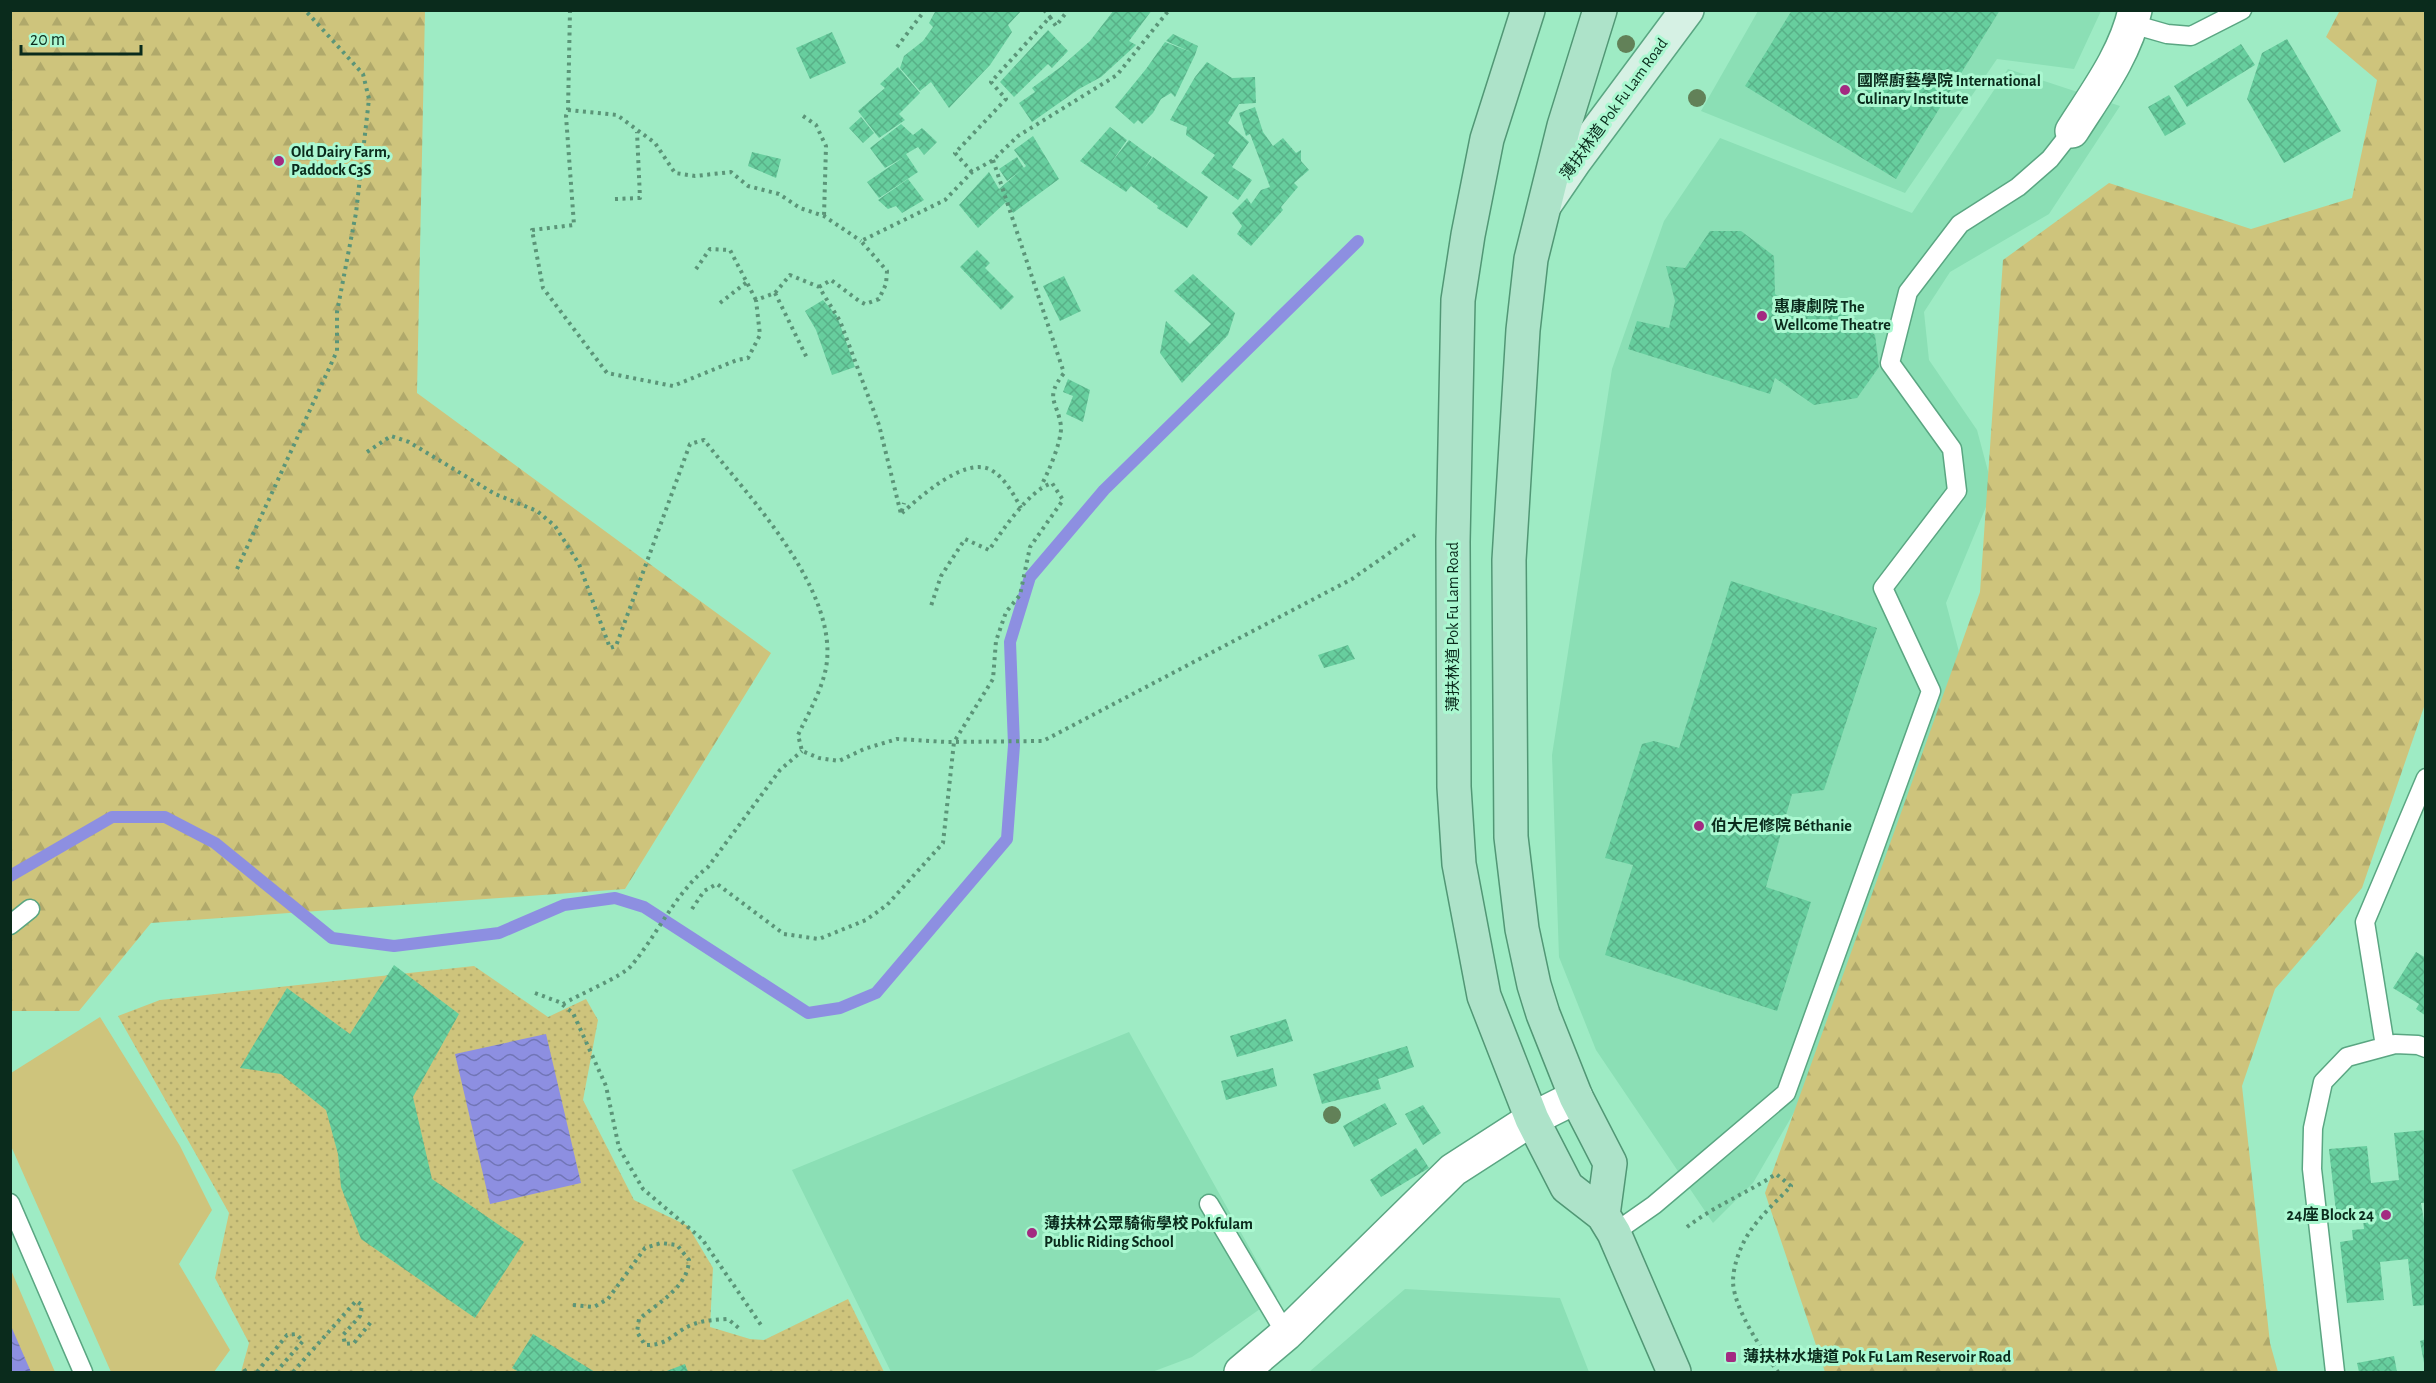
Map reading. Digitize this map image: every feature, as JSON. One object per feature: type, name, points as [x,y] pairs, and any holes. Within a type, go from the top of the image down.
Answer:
[{"type":"main road","name":"薄扶林道 Pok Fu Lam Road","points":[[1528,10],[1487,139],[1458,300],[1452,542],[1454,787],[1459,864],[1485,996],[1532,1119],[1567,1187],[1609,1224]]},
{"type":"main road","name":"薄扶林道 Pok Fu Lam Road","points":[[1600,10],[1564,126],[1542,209],[1531,259],[1523,330],[1509,560],[1511,837],[1522,928],[1534,985],[1576,1097],[1610,1163],[1609,1224],[1674,1372]]},
{"type":"main road","name":"薄扶林道 Pok Fu Lam Road","points":[[1542,209],[1574,162],[1687,10]]},
{"type":"street","points":[[2072,131],[2114,66],[2134,17]]},
{"type":"street","points":[[1241,1372],[1286,1334],[1453,1170],[1532,1119],[1576,1097]]},
{"type":"lane","points":[[2134,17],[2168,34],[2191,36],[2242,10]]},
{"type":"lane","points":[[1609,1224],[1654,1205],[1786,1093],[1931,691],[1883,588],[1957,491],[1952,449],[1890,363],[1908,292],[1960,224],[2018,187],[2050,159],[2072,131]]},
{"type":"lane","points":[[2385,1046],[2365,922],[2426,778]]},
{"type":"lane","points":[[10,925],[30,909]]},
{"type":"lane","points":[[2335,1372],[2312,1169],[2313,1128],[2323,1082],[2347,1057],[2395,1044],[2426,1048]]},
{"type":"lane","points":[[10,1203],[83,1372]]},
{"type":"lane","points":[[1209,1204],[1286,1334]]},
{"type":"path","points":[[237,569],[337,351],[337,312],[356,213],[369,99],[367,87],[363,74],[305,10]]},
{"type":"path","points":[[570,10],[567,116],[574,225],[532,230],[543,288],[607,373],[674,386],[737,360],[748,358],[760,335],[756,300],[730,250],[710,249],[696,269]]},
{"type":"path","points":[[897,47],[925,10]]},
{"type":"path","points":[[1044,10],[1056,26],[1068,10]]},
{"type":"path","points":[[861,241],[945,201],[972,172],[993,160],[1018,136],[1117,75],[1169,10]]},
{"type":"path","points":[[972,172],[955,153],[1006,99],[991,82],[1050,17]]},
{"type":"path","points":[[568,110],[616,115],[655,143],[675,173],[695,176],[731,172],[748,186],[779,194],[800,208],[824,216],[861,241],[887,271],[886,284],[879,299],[865,304],[831,280],[819,287]]},
{"type":"path","points":[[803,116],[816,125],[826,146],[824,216]]},
{"type":"path","points":[[615,200],[640,198],[637,132]]},
{"type":"path","points":[[993,160],[1064,373],[1054,385],[1052,399],[1061,428],[1047,477],[1038,492]]},
{"type":"path","points":[[756,300],[775,293],[790,275],[819,287],[840,321],[879,425],[901,514]]},
{"type":"path","points":[[720,303],[747,282]]},
{"type":"path","points":[[775,293],[808,360]]},
{"type":"path","points":[[367,452],[391,436],[409,442],[495,494],[537,511],[555,526],[579,564],[610,648],[616,646],[690,444],[704,440],[781,538],[811,588],[821,611],[827,637],[826,667],[820,688],[798,735],[802,752]]},
{"type":"path","points":[[901,514],[927,491],[969,467],[989,469],[1010,488],[1021,508]]},
{"type":"path","points":[[692,909],[704,891],[717,884],[784,934],[819,939],[866,920],[887,905],[943,843],[954,742],[993,679],[996,641],[1005,612],[1020,595],[1030,547],[1063,500],[1052,483],[1044,485],[1021,508],[989,550],[965,539],[941,576],[931,606]]},
{"type":"path","points":[[901,514],[904,503]]},
{"type":"path","points":[[802,752],[819,758],[839,760],[864,749],[897,739],[954,742],[1043,741],[1352,579],[1416,534]]},
{"type":"path","points":[[563,1004],[630,968],[680,898],[697,876],[708,867],[780,770],[802,752]]},
{"type":"path","points":[[535,993],[563,1004],[573,1013],[606,1086],[619,1148],[629,1167],[644,1189],[702,1239],[761,1325]]},
{"type":"path","points":[[1687,1227],[1776,1174],[1791,1186],[1750,1231],[1737,1258],[1733,1284],[1743,1314],[1762,1350],[1778,1372]]},
{"type":"path","points":[[573,1305],[594,1307],[608,1299],[645,1248],[661,1243],[677,1245],[689,1260],[688,1269],[683,1281],[639,1319],[637,1332],[645,1345],[659,1346],[688,1326],[703,1320],[728,1319],[741,1330]]},
{"type":"path","points":[[293,1372],[356,1301],[363,1305],[360,1316],[343,1335],[345,1344],[354,1343],[371,1322]]},
{"type":"path","points":[[257,1372],[287,1335],[296,1334],[303,1341],[276,1372]]},
{"type":"shaded area","name":"國際廚藝學院 International Culinary Institute","points":[[1758,11],[2101,11],[2074,69],[1997,59],[1905,193],[1701,111]]},
{"type":"shaded area","points":[[2008,69],[2120,106],[2049,214],[1950,272],[1924,312],[1929,360],[1977,430],[1993,490],[1946,603],[1959,652],[1825,1059],[1753,1183],[1713,1223],[1596,1050],[1559,957],[1552,755],[1612,369],[1664,221],[1720,138],[1912,213]]},
{"type":"shaded area","name":"薄扶林公眾騎術學校 Pokfulam Public Riding School","points":[[1129,1032],[1277,1297],[1192,1357],[1152,1372],[891,1372],[792,1170]]},
{"type":"shaded area","points":[[1405,1289],[1560,1298],[1589,1372],[1309,1372]]},
{"type":"green space","points":[[2340,10],[2425,11],[2425,704],[2362,888],[2275,989],[2242,1086],[2270,1343],[2278,1372],[1825,1372],[1765,1193],[1980,592],[2003,260],[2109,183],[2251,229],[2352,198],[2377,80],[2326,37]]},
{"type":"green space","points":[[10,11],[425,11],[417,393],[771,653],[625,889],[151,923],[79,1011],[11,1011]]},
{"type":"green space","points":[[474,966],[548,1017],[586,999],[598,1020],[583,1100],[634,1200],[688,1226],[713,1268],[710,1327],[750,1339],[764,1340],[848,1299],[884,1372],[241,1372],[249,1343],[215,1278],[229,1213],[118,1016],[160,1000]]},
{"type":"green space","points":[[100,1017],[180,1146],[212,1210],[179,1264],[230,1350],[214,1372],[111,1372],[11,1146],[11,1073]]},
{"type":"green space","points":[[11,1270],[55,1372],[11,1372]]},
{"type":"water","points":[[546,1034],[581,1183],[490,1204],[455,1054]]},
{"type":"water","points":[[11,1326],[31,1372],[11,1372]]},
{"type":"building","points":[[936,10],[1022,10],[1008,25],[1012,32],[990,65],[949,108],[931,82],[920,91],[900,68],[904,56],[923,41],[933,27],[929,23]]},
{"type":"building","points":[[1114,10],[1152,10],[1129,41],[1136,45],[1101,77],[1079,89],[1032,122],[1019,103],[1035,92],[1032,88],[1090,41]]},
{"type":"building","name":"國際廚藝學院 International Culinary Institute","points":[[1792,10],[2000,10],[1896,179],[1745,86]]},
{"type":"building","points":[[1048,30],[1068,51],[1052,68],[1048,64],[1014,97],[1000,82]]},
{"type":"building","points":[[832,32],[846,63],[810,79],[796,48]]},
{"type":"building","points":[[1173,34],[1198,46],[1195,55],[1175,97],[1171,93],[1161,99],[1153,113],[1142,124],[1138,120],[1134,124],[1115,107],[1165,42],[1191,52],[1166,41]]},
{"type":"building","points":[[2287,39],[2341,131],[2284,163],[2247,99],[2262,53]]},
{"type":"building","points":[[2241,44],[2255,65],[2187,107],[2174,86]]},
{"type":"building","points":[[1207,62],[1232,78],[1255,77],[1256,103],[1239,104],[1228,123],[1249,142],[1232,167],[1252,180],[1238,200],[1201,173],[1215,155],[1186,135],[1187,127],[1170,120],[1195,77]]},
{"type":"building","points":[[898,67],[920,93],[899,114],[905,120],[879,138],[858,111],[885,88],[880,84]]},
{"type":"building","points":[[2169,95],[2186,124],[2165,136],[2148,107]]},
{"type":"building","points":[[1255,107],[1263,132],[1273,146],[1283,138],[1296,153],[1301,150],[1301,161],[1309,170],[1294,183],[1298,187],[1281,207],[1283,210],[1251,246],[1237,234],[1242,226],[1232,213],[1247,198],[1251,204],[1261,190],[1270,187],[1250,134],[1246,136],[1239,113]]},
{"type":"building","points":[[861,117],[874,133],[863,143],[849,128]]},
{"type":"building","points":[[901,124],[913,135],[922,128],[937,142],[924,155],[918,147],[906,154],[918,172],[879,198],[867,182],[904,157],[885,168],[870,148]]},
{"type":"building","points":[[1110,127],[1127,140],[1111,163],[1129,140],[1152,157],[1144,169],[1153,157],[1208,197],[1187,228],[1157,208],[1158,206],[1131,186],[1126,192],[1080,161]]},
{"type":"building","points":[[1033,136],[1059,179],[1013,213],[1006,202],[978,228],[959,205],[989,172],[999,189],[1026,166],[1014,150]]},
{"type":"building","points":[[752,152],[781,159],[776,178],[748,166]]},
{"type":"building","points":[[1017,157],[1024,168],[1007,181],[999,169]]},
{"type":"building","points":[[908,179],[924,200],[902,213],[896,206],[888,209],[878,200]]},
{"type":"building","name":"惠康劇院 The Wellcome Theatre","points":[[1710,231],[1741,231],[1774,256],[1775,294],[1797,311],[1839,305],[1875,335],[1879,367],[1857,398],[1814,405],[1775,378],[1770,394],[1628,349],[1637,321],[1669,328],[1675,301],[1666,266],[1685,268]]},
{"type":"building","points":[[977,250],[990,263],[985,268],[1014,297],[1001,310],[960,267]]},
{"type":"building","points":[[1193,274],[1235,313],[1228,335],[1182,383],[1160,353],[1166,321],[1190,344],[1211,324],[1174,291]]},
{"type":"building","points":[[1064,276],[1081,311],[1060,321],[1043,286]]},
{"type":"building","points":[[823,300],[837,316],[855,367],[832,375],[816,330],[805,311]]},
{"type":"building","points":[[1068,379],[1090,390],[1083,422],[1066,414],[1073,396],[1063,392]]},
{"type":"building","name":"伯大尼修院 Béthanie","points":[[1731,581],[1877,628],[1824,790],[1792,794],[1766,887],[1811,902],[1777,1011],[1605,955],[1633,865],[1605,858],[1642,744],[1654,741],[1679,748]]},
{"type":"building","points":[[1348,645],[1355,659],[1324,668],[1318,655]]},
{"type":"building","points":[[2416,952],[2426,958],[2426,1016],[2416,1009],[2419,1004],[2393,988]]},
{"type":"building","points":[[394,965],[459,1014],[413,1097],[432,1179],[524,1242],[475,1318],[361,1239],[341,1187],[338,1154],[326,1110],[281,1074],[240,1068],[287,988],[350,1034]]},
{"type":"building","points":[[1286,1019],[1293,1041],[1237,1057],[1230,1036]]},
{"type":"building","points":[[1407,1046],[1414,1067],[1378,1079],[1381,1089],[1322,1104],[1313,1074]]},
{"type":"building","points":[[1273,1068],[1277,1086],[1226,1100],[1221,1081]]},
{"type":"building","points":[[1385,1103],[1397,1124],[1354,1147],[1343,1126]]},
{"type":"building","points":[[1423,1105],[1441,1133],[1423,1145],[1405,1114]]},
{"type":"building","name":"24座 Block 24","points":[[2426,1130],[2426,1203],[2421,1203],[2426,1233],[2426,1305],[2413,1306],[2408,1259],[2380,1262],[2384,1300],[2347,1303],[2340,1242],[2353,1240],[2352,1230],[2364,1229],[2363,1219],[2351,1221],[2350,1210],[2336,1212],[2329,1149],[2367,1146],[2371,1183],[2399,1180],[2394,1133]]},
{"type":"building","points":[[1416,1148],[1429,1168],[1381,1197],[1370,1180]]},
{"type":"building","points":[[533,1334],[595,1372],[519,1372],[512,1368]]},
{"type":"building","points":[[2426,1339],[2426,1363],[2424,1363],[2420,1341]]},
{"type":"building","points":[[2394,1356],[2397,1372],[2359,1372],[2357,1363]]},
{"type":"building","points":[[685,1364],[688,1372],[664,1372]]},
{"type":"waterway","points":[[10,876],[112,817],[165,817],[215,843],[332,938],[394,946],[499,933],[564,905],[615,898],[644,907],[808,1013],[840,1008],[876,993],[1007,839],[1014,745],[1010,642],[1030,577],[1104,490],[1358,241]]},
{"type":"place","name":"國際廚藝學院 International Culinary Institute","points":[[1845,90]]},
{"type":"place","name":"Old Dairy Farm, Paddock C3S","points":[[279,161]]},
{"type":"place","name":"惠康劇院 The Wellcome Theatre","points":[[1762,316]]},
{"type":"place","name":"伯大尼修院 Béthanie","points":[[1699,826]]},
{"type":"place","name":"24座 Block 24","points":[[2386,1215]]},
{"type":"place","name":"薄扶林公眾騎術學校 Pokfulam Public Riding School","points":[[1032,1233]]},
{"type":"place","name":"薄扶林水塘道 Pok Fu Lam Reservoir Road","points":[[1731,1357]]}]
